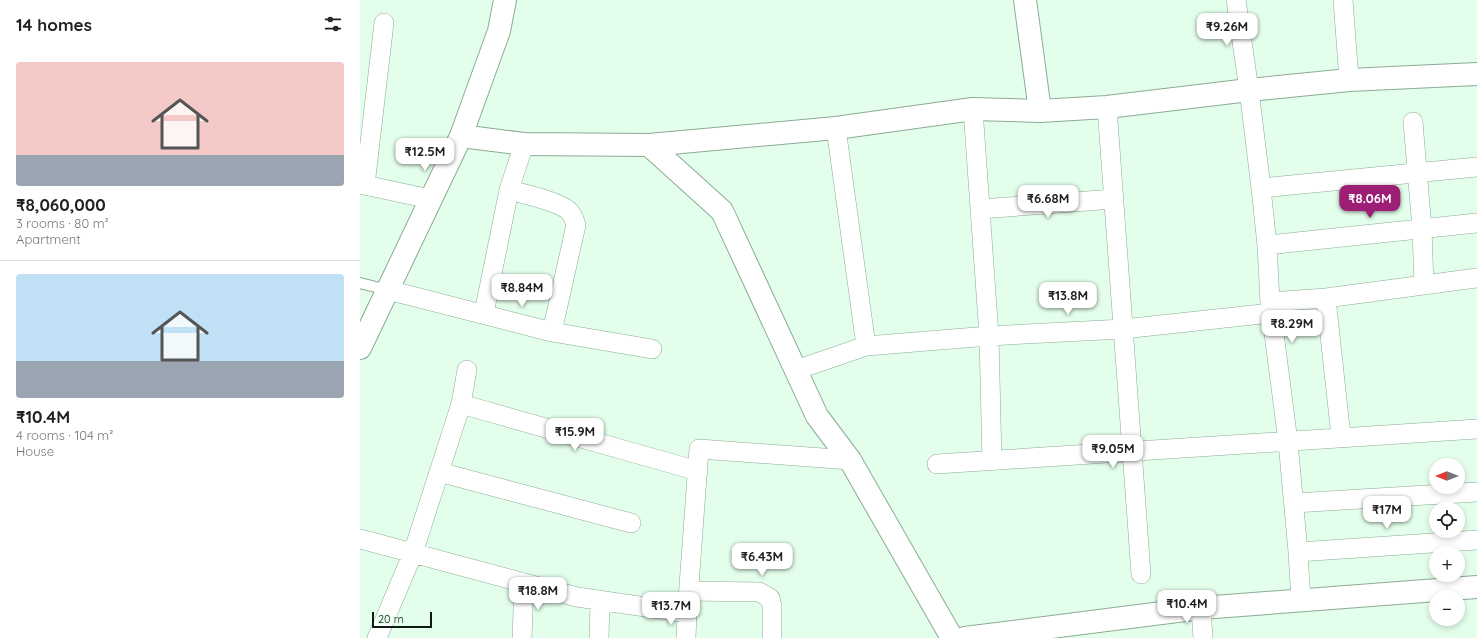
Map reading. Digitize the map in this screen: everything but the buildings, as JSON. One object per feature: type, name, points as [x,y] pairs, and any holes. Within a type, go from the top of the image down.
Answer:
[{"type":"street","points":[[360,348],[461,136],[499,31],[505,0]]},
{"type":"street","points":[[1025,0],[1040,112]]},
{"type":"street","points":[[1236,0],[1261,188],[1267,245],[1271,307],[1294,503],[1300,601]]},
{"type":"street","points":[[1343,0],[1349,80]]},
{"type":"street","points":[[384,23],[363,184],[430,199]]},
{"type":"street","points":[[461,136],[524,144],[649,145],[836,128],[973,109],[1040,112],[1107,107],[1349,80],[1477,74]]},
{"type":"street","points":[[1107,107],[1141,574]]},
{"type":"street","points":[[973,109],[988,336],[992,461]]},
{"type":"street","points":[[1412,122],[1422,229],[1424,285]]},
{"type":"street","points":[[836,128],[866,346]]},
{"type":"street","points":[[484,313],[509,190],[524,144]]},
{"type":"street","points":[[649,145],[722,211],[817,416],[850,460],[952,638]]},
{"type":"street","points":[[1261,188],[1477,166]]},
{"type":"street","points":[[509,190],[556,204],[573,215],[576,225],[552,332]]},
{"type":"street","points":[[980,209],[1114,199]]},
{"type":"street","points":[[1267,245],[1477,223]]},
{"type":"street","points":[[796,370],[866,346],[988,336],[1123,329],[1326,298],[1477,278]]},
{"type":"street","points":[[388,290],[484,313],[552,332],[652,349]]},
{"type":"street","points":[[1326,298],[1342,437]]},
{"type":"street","points":[[377,638],[413,553],[461,404],[467,370]]},
{"type":"street","points":[[461,404],[698,471]]},
{"type":"street","points":[[937,464],[1288,442],[1477,428]]},
{"type":"street","points":[[686,638],[699,449],[850,460]]},
{"type":"street","points":[[439,472],[631,523]]},
{"type":"street","points":[[1294,503],[1477,492]]},
{"type":"street","points":[[360,539],[577,597],[687,613]]},
{"type":"street","points":[[1298,552],[1477,540]]},
{"type":"street","points":[[522,638],[524,583]]},
{"type":"street","points":[[965,638],[1201,608],[1477,587]]},
{"type":"street","points":[[689,591],[759,592],[770,598],[772,606],[772,638]]},
{"type":"street","points":[[598,638],[600,600]]},
{"type":"street","points":[[1201,608],[1203,638]]},
{"type":"lane","points":[[360,283],[388,290]]}]
